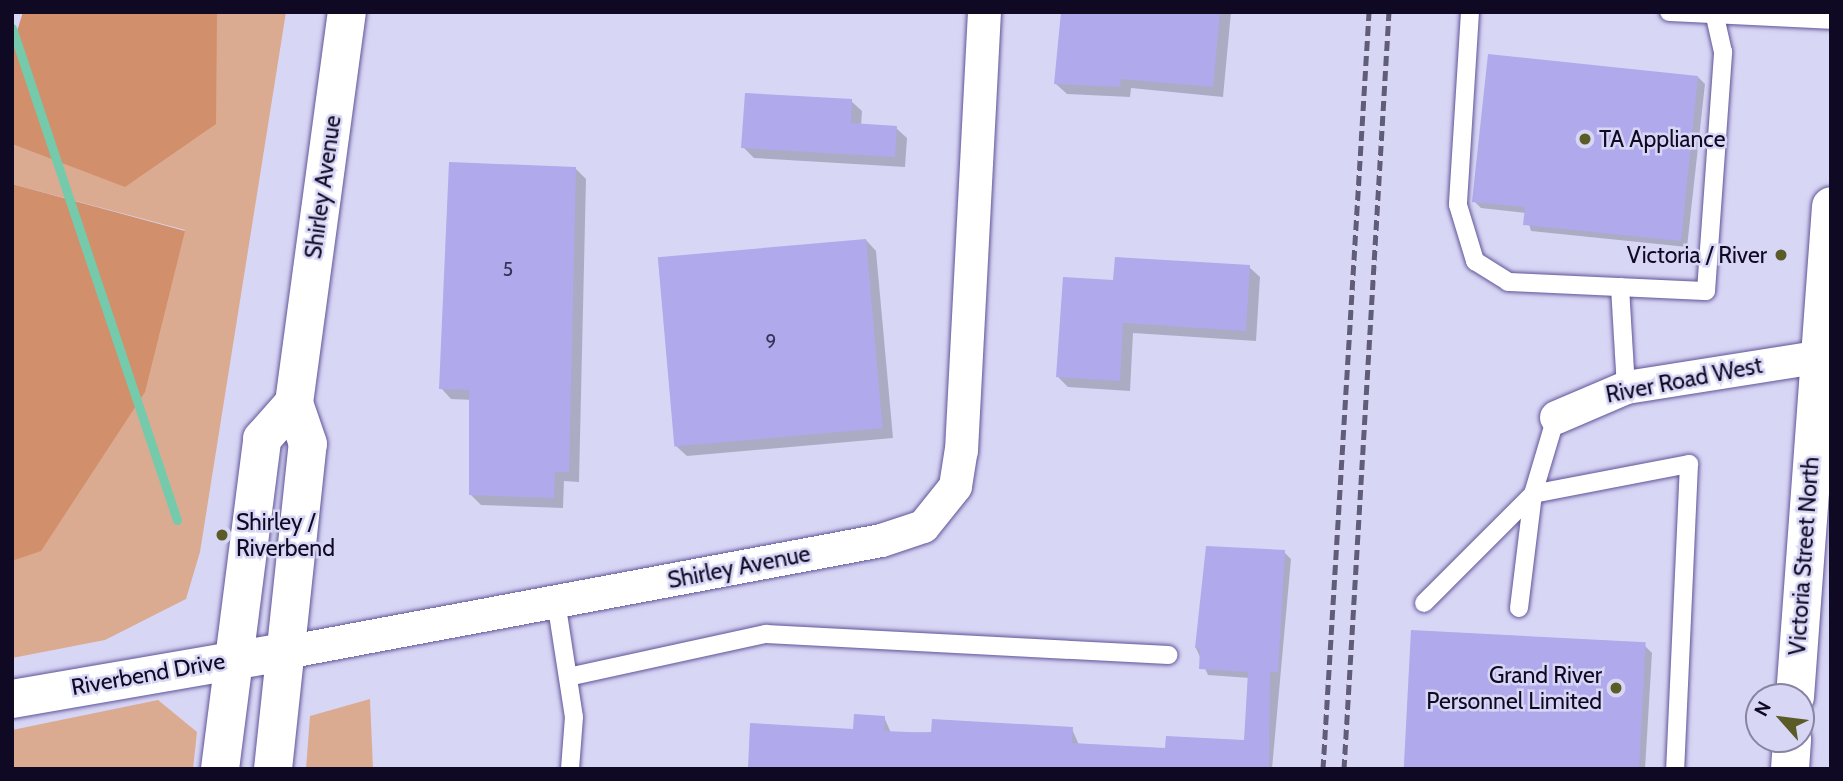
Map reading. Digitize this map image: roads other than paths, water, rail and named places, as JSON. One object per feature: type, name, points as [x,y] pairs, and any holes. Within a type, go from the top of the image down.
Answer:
[{"type":"main road","name":"Shirley Avenue","points":[[285,652],[308,444],[294,403],[347,12]]},
{"type":"main road","name":"Victoria Street North","points":[[1796,683],[1824,356],[1831,206]]},
{"type":"main road","points":[[220,769],[262,439],[294,403]]},
{"type":"main road","points":[[273,769],[285,652]]},
{"type":"main road","name":"Riverbend Drive","points":[[12,699],[285,652]]},
{"type":"street","name":"Shirley Avenue","points":[[285,652],[881,540],[923,526],[955,485],[985,12]]},
{"type":"street","name":"River Road West","points":[[1556,417],[1626,387],[1824,356]]},
{"type":"lane","points":[[1470,12],[1458,205],[1475,261],[1508,282],[1706,291],[1723,51],[1714,14]]},
{"type":"lane","points":[[1669,12],[1831,20]]},
{"type":"lane","points":[[1620,287],[1626,387]]},
{"type":"lane","points":[[1519,608],[1532,494],[1556,417]]},
{"type":"lane","points":[[1424,603],[1532,494],[1689,464],[1675,769]]},
{"type":"lane","points":[[556,601],[574,717],[570,769]]},
{"type":"lane","points":[[568,677],[766,634],[1168,655]]},
{"type":"waterway","points":[[12,28],[177,520]]},
{"type":"railway","points":[[1323,769],[1369,12]]},
{"type":"railway","points":[[1344,769],[1389,12]]},
{"type":"place","name":"TA Appliance","points":[[1585,139]]},
{"type":"place","name":"Victoria / River","points":[[1781,255]]},
{"type":"place","name":"Shirley / Riverbend","points":[[222,535]]},
{"type":"place","name":"Grand River Personnel Limited","points":[[1616,688]]}]
